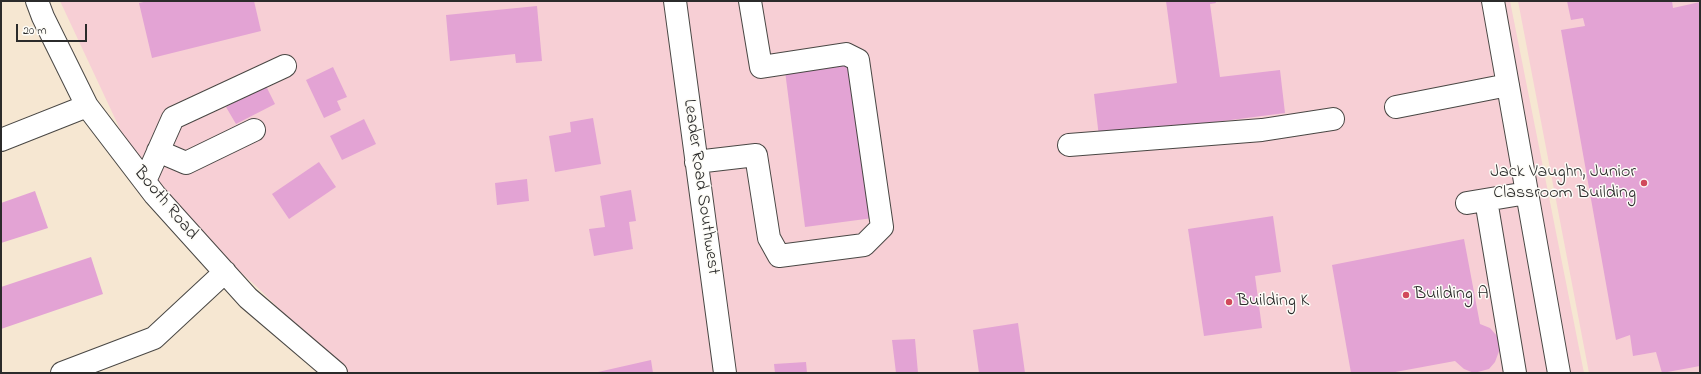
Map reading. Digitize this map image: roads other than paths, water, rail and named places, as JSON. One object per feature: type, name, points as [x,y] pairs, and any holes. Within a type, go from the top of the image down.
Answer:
[{"type":"street","name":"Booth Road","points":[[37,1],[43,17],[87,106],[144,182],[248,298],[336,373]]},
{"type":"street","name":"Leader Road Southwest","points":[[675,1],[725,373]]},
{"type":"street","points":[[696,162],[756,155],[769,238],[779,256],[864,245],[882,226],[858,60],[846,54],[761,67],[750,1]]},
{"type":"street","points":[[1493,1],[1559,373]]},
{"type":"street","points":[[144,182],[174,118],[285,66]]},
{"type":"street","points":[[1396,108],[1508,85]]},
{"type":"street","points":[[1,140],[87,106]]},
{"type":"street","points":[[1069,145],[1262,130],[1333,119]]},
{"type":"street","points":[[158,151],[186,163],[254,130]]},
{"type":"street","points":[[1515,373],[1477,202],[1527,193]]},
{"type":"street","points":[[62,373],[154,338],[225,272]]},
{"type":"place","name":"Jack Vaughn, Junior Classroom Building","points":[[1644,183]]},
{"type":"place","name":"Building A","points":[[1406,295]]},
{"type":"place","name":"Building K","points":[[1229,302]]}]
